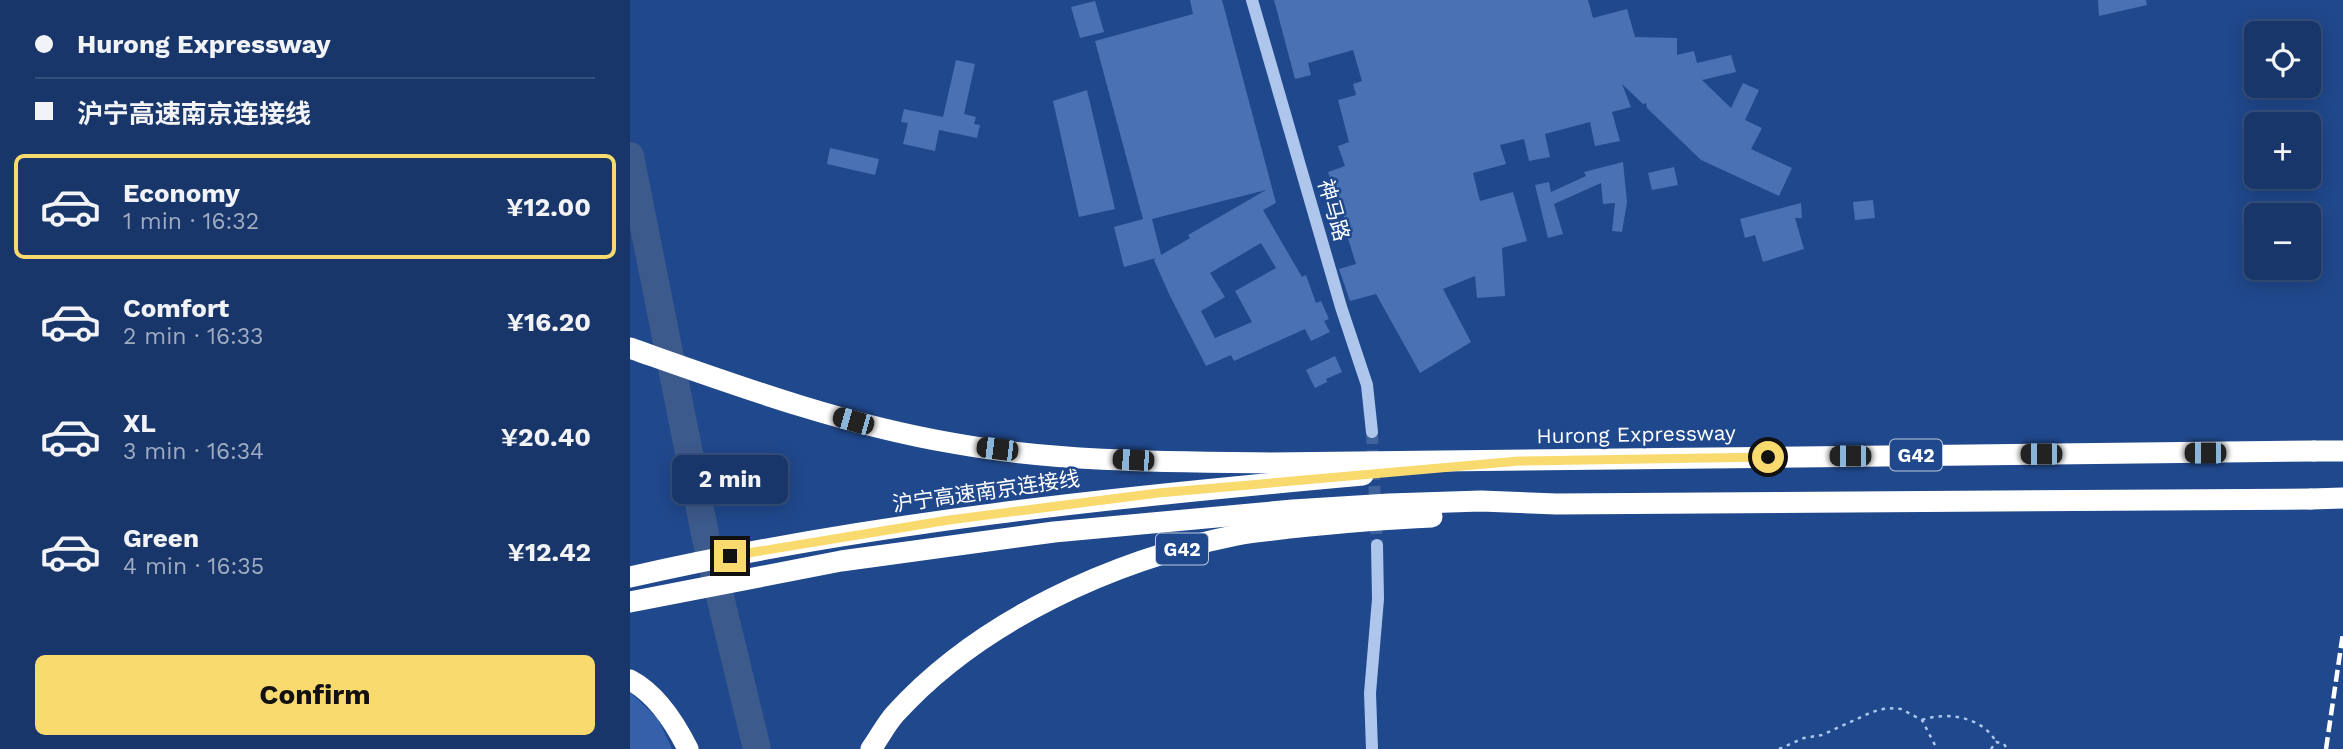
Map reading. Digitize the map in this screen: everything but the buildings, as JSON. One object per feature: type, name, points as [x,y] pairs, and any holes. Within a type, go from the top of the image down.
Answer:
[{"type":"highway","name":"G42","points":[[630,348],[875,427],[953,443],[1042,454],[1156,461],[1519,461]]},
{"type":"highway","name":"Hurong Expressway","points":[[1519,461],[2343,451]]},
{"type":"highway","name":"沪宁高速南京连接线","points":[[630,577],[695,562],[949,520],[1158,493],[1519,461]]},
{"type":"highway","name":"G42","points":[[630,602],[882,555],[1054,532],[1389,504],[1481,501],[1556,504],[2343,498]]},
{"type":"highway","name":"G42","points":[[871,749],[894,715],[939,673],[984,639],[1038,605],[1098,576],[1163,553],[1238,534],[1392,519],[1476,515],[1556,504]]},
{"type":"highway","points":[[630,680],[660,705],[678,728],[688,749]]},
{"type":"highway","points":[[861,749],[894,715]]},
{"type":"street","name":"神马路","points":[[1252,0],[1341,307],[1367,385],[1372,432]]},
{"type":"street","points":[[1372,749],[1370,693],[1378,600],[1377,545]]},
{"type":"path","points":[[1779,749],[1804,738],[1822,735],[1871,712],[1887,708],[1901,709],[1922,720],[1937,749]]},
{"type":"path","points":[[1922,720],[1932,717],[1964,718],[1992,733],[1996,742]]},
{"type":"path","points":[[1991,749],[1996,742]]},
{"type":"path","points":[[1996,742],[2004,744],[2007,749]]},
{"type":"shaded area","points":[[630,692],[658,719],[672,749],[630,749]]},
{"type":"waterway","points":[[630,156],[706,539],[757,749]]},
{"type":"tunnel","points":[[1372,432],[1377,545]]},
{"type":"railway","points":[[2326,749],[2343,633]]},
{"type":"route","points":[[730,556],[949,520],[1158,493],[1519,461],[1768,457]]}]
